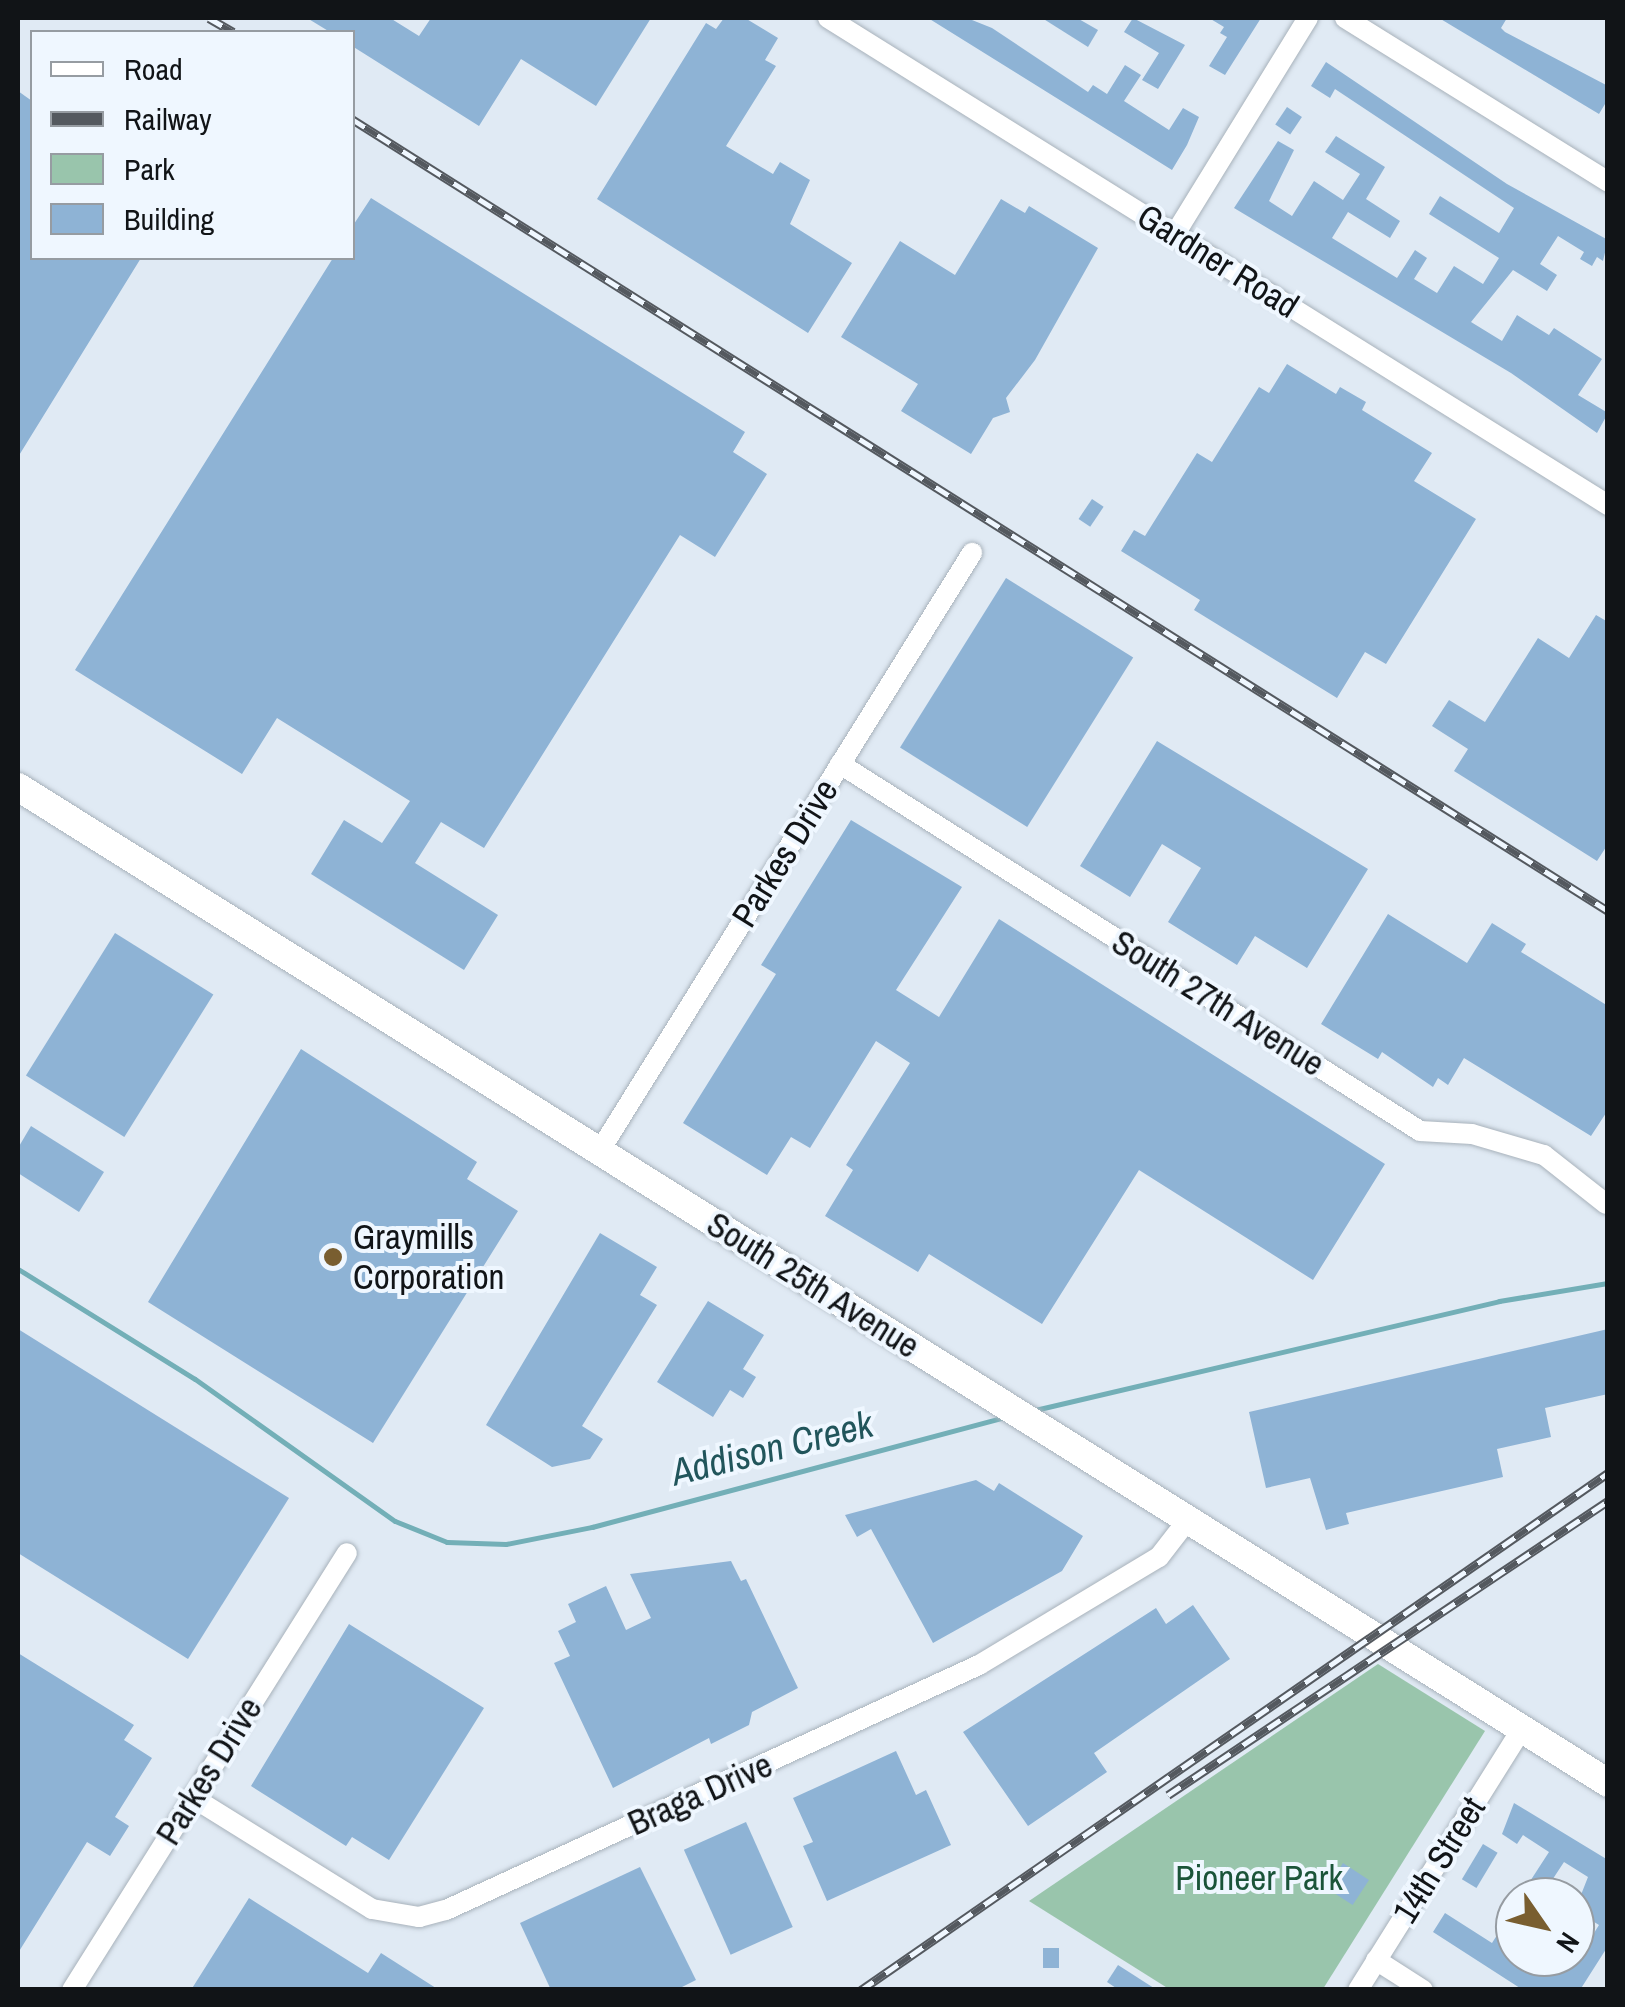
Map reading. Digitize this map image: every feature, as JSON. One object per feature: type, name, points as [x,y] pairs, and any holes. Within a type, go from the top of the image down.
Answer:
[{"type":"main road","name":"South 25th Avenue","points":[[18,787],[1190,1517],[1608,1784]]},
{"type":"street","name":"Gardner Road","points":[[828,18],[1608,504]]},
{"type":"street","points":[[1174,234],[1308,18]]},
{"type":"street","points":[[1345,18],[1608,182]]},
{"type":"street","name":"Parkes Drive","points":[[599,1152],[972,553]]},
{"type":"street","name":"South 27th Avenue","points":[[840,764],[1420,1131],[1472,1134],[1544,1154],[1606,1204]]},
{"type":"street","name":"Braga Drive","points":[[192,1797],[372,1909],[420,1916],[446,1910],[1006,1651],[1159,1556],[1190,1517]]},
{"type":"street","name":"Parkes Drive","points":[[72,1990],[347,1553]]},
{"type":"street","name":"14th Street","points":[[1358,1990],[1521,1730]]},
{"type":"street","points":[[1376,1960],[1423,1990]]},
{"type":"green space","name":"Pioneer Park","points":[[1378,1664],[1485,1731],[1323,1989],[1169,1989],[1029,1901]]},
{"type":"building","points":[[307,18],[390,18],[419,36],[431,18],[651,18],[596,106],[521,59],[479,126],[355,48],[355,30],[327,30]]},
{"type":"building","points":[[724,18],[745,18],[778,38],[765,60],[776,66],[726,146],[773,174],[780,162],[810,180],[790,224],[852,263],[808,333],[597,199],[706,23],[716,29]]},
{"type":"building","points":[[928,18],[967,18],[992,28],[1088,92],[1093,85],[1107,94],[1125,65],[1141,75],[1124,101],[1169,130],[1183,108],[1199,117],[1172,170]]},
{"type":"building","points":[[1042,18],[1077,18],[1098,30],[1088,47]]},
{"type":"building","points":[[1133,18],[1185,45],[1158,89],[1142,80],[1159,53],[1124,32]]},
{"type":"building","points":[[1209,18],[1261,18],[1225,75],[1209,66],[1227,37],[1220,33],[1224,27]]},
{"type":"building","points":[[1439,18],[1507,18],[1501,28],[1505,32],[1608,86],[1608,99],[1599,114]]},
{"type":"building","points":[[1326,62],[1507,184],[1608,240],[1603,261],[1597,257],[1592,266],[1580,259],[1584,252],[1558,236],[1540,264],[1557,275],[1547,291],[1513,270],[1471,322],[1502,341],[1517,315],[1549,335],[1554,328],[1602,359],[1578,395],[1608,413],[1597,433],[1511,373],[1234,208],[1278,141],[1294,150],[1269,201],[1292,216],[1314,181],[1343,200],[1360,174],[1325,152],[1336,136],[1385,167],[1366,199],[1400,221],[1390,238],[1348,212],[1332,238],[1397,278],[1415,250],[1427,258],[1414,279],[1437,293],[1454,266],[1483,284],[1499,258],[1429,214],[1440,196],[1499,233],[1514,208],[1335,89],[1330,98],[1311,86]]},
{"type":"building","points":[[18,91],[30,100],[30,260],[140,260],[18,457]]},
{"type":"building","points":[[1287,107],[1302,117],[1290,134],[1275,124]]},
{"type":"building","points":[[371,198],[745,432],[733,452],[767,474],[715,557],[680,535],[484,848],[441,822],[415,863],[498,915],[464,970],[311,874],[344,820],[382,843],[410,801],[277,718],[242,774],[75,670],[332,260],[355,260],[355,222]]},
{"type":"building","points":[[1001,199],[1025,213],[1029,206],[1098,248],[1035,360],[1006,398],[1010,412],[993,418],[971,454],[901,411],[918,384],[841,337],[900,241],[955,275]]},
{"type":"building","points":[[1287,364],[1336,394],[1340,387],[1366,402],[1362,410],[1432,453],[1414,481],[1476,519],[1386,664],[1365,652],[1337,698],[1194,610],[1200,600],[1121,551],[1134,530],[1145,536],[1197,453],[1212,462],[1259,387],[1269,393]]},
{"type":"building","points":[[1092,499],[1104,507],[1090,527],[1079,519]]},
{"type":"building","points":[[1006,578],[1133,657],[1027,827],[900,748]]},
{"type":"building","points":[[1596,615],[1608,622],[1608,844],[1597,861],[1454,771],[1468,749],[1432,726],[1449,700],[1485,722],[1538,638],[1569,658]]},
{"type":"building","points":[[1157,741],[1368,869],[1307,968],[1255,936],[1237,965],[1168,922],[1201,868],[1162,844],[1130,897],[1080,866]]},
{"type":"building","points":[[851,820],[962,887],[896,990],[939,1017],[999,919],[1385,1164],[1313,1280],[1139,1170],[1042,1324],[929,1254],[918,1272],[825,1216],[853,1170],[846,1165],[910,1063],[876,1041],[810,1148],[791,1137],[767,1175],[683,1123],[776,974],[761,965]]},
{"type":"building","points":[[1388,914],[1467,963],[1492,923],[1526,944],[1521,952],[1608,1006],[1608,1110],[1591,1136],[1464,1058],[1448,1085],[1438,1078],[1433,1087],[1382,1052],[1378,1059],[1321,1024]]},
{"type":"building","points":[[115,933],[213,994],[124,1137],[26,1075]]},
{"type":"building","name":"Graymills Corporation","points":[[301,1049],[477,1162],[467,1179],[518,1211],[373,1443],[148,1302]]},
{"type":"building","points":[[31,1126],[104,1172],[79,1212],[18,1173],[18,1148]]},
{"type":"building","points":[[600,1233],[657,1267],[640,1295],[657,1305],[582,1426],[603,1439],[590,1459],[552,1467],[486,1425]]},
{"type":"building","points":[[708,1301],[764,1335],[743,1369],[756,1377],[743,1398],[730,1390],[713,1417],[657,1382]]},
{"type":"building","points":[[18,1329],[289,1498],[188,1659],[18,1553]]},
{"type":"building","points":[[1608,1329],[1608,1394],[1545,1408],[1551,1437],[1497,1449],[1503,1477],[1346,1513],[1349,1524],[1326,1530],[1310,1478],[1266,1488],[1249,1412]]},
{"type":"building","points":[[976,1480],[994,1491],[999,1483],[1083,1536],[1062,1571],[933,1643],[871,1529],[857,1537],[845,1515]]},
{"type":"building","points":[[731,1561],[741,1581],[746,1579],[798,1688],[752,1712],[749,1725],[711,1744],[709,1738],[613,1788],[554,1663],[570,1656],[558,1631],[576,1622],[568,1604],[606,1586],[626,1630],[651,1618],[630,1574]]},
{"type":"building","points":[[1193,1605],[1230,1659],[1094,1753],[1107,1772],[1028,1826],[963,1732],[1156,1608],[1166,1624]]},
{"type":"building","points":[[349,1624],[484,1708],[389,1860],[352,1837],[346,1846],[251,1786]]},
{"type":"building","points":[[18,1653],[134,1725],[124,1740],[152,1758],[115,1817],[129,1826],[110,1856],[87,1842],[18,1953]]},
{"type":"building","points":[[896,1751],[916,1795],[926,1790],[951,1845],[827,1901],[803,1846],[813,1842],[793,1798]]},
{"type":"building","points":[[1514,1803],[1608,1860],[1608,1946],[1595,1966],[1595,1931],[1599,1925],[1595,1922],[1595,1877],[1588,1877],[1564,1862],[1554,1877],[1533,1877],[1549,1852],[1523,1835],[1517,1844],[1502,1834]]},
{"type":"building","points":[[746,1822],[793,1927],[731,1955],[684,1850]]},
{"type":"building","points":[[1483,1844],[1498,1853],[1476,1888],[1462,1879]]},
{"type":"building","points":[[1343,1863],[1369,1880],[1353,1905],[1327,1888]]},
{"type":"building","points":[[640,1867],[696,1980],[676,1990],[551,1990],[520,1923]]},
{"type":"building","points":[[249,1898],[368,1973],[381,1953],[439,1990],[191,1990]]},
{"type":"building","points":[[1445,1913],[1492,1943],[1495,1938],[1495,1972],[1433,1932]]},
{"type":"building","points":[[1043,1948],[1059,1948],[1059,1968],[1043,1968]]},
{"type":"building","points":[[1118,1965],[1157,1990],[1119,1990],[1107,1982]]},
{"type":"building","points":[[1503,1977],[1588,1977],[1580,1990],[1523,1990]]},
{"type":"waterway","name":"Addison Creek","points":[[18,1269],[195,1379],[395,1521],[447,1542],[506,1544],[592,1527],[1005,1417]]},
{"type":"waterway","name":"Addison Creek","points":[[1035,1410],[1499,1301],[1608,1283]]},
{"type":"railway","points":[[209,18],[230,30]]},
{"type":"railway","points":[[355,121],[1608,911]]},
{"type":"railway","points":[[861,1990],[1608,1473]]},
{"type":"railway","points":[[1168,1795],[1608,1501]]},
{"type":"place","name":"Graymills Corporation","points":[[333,1257]]}]
